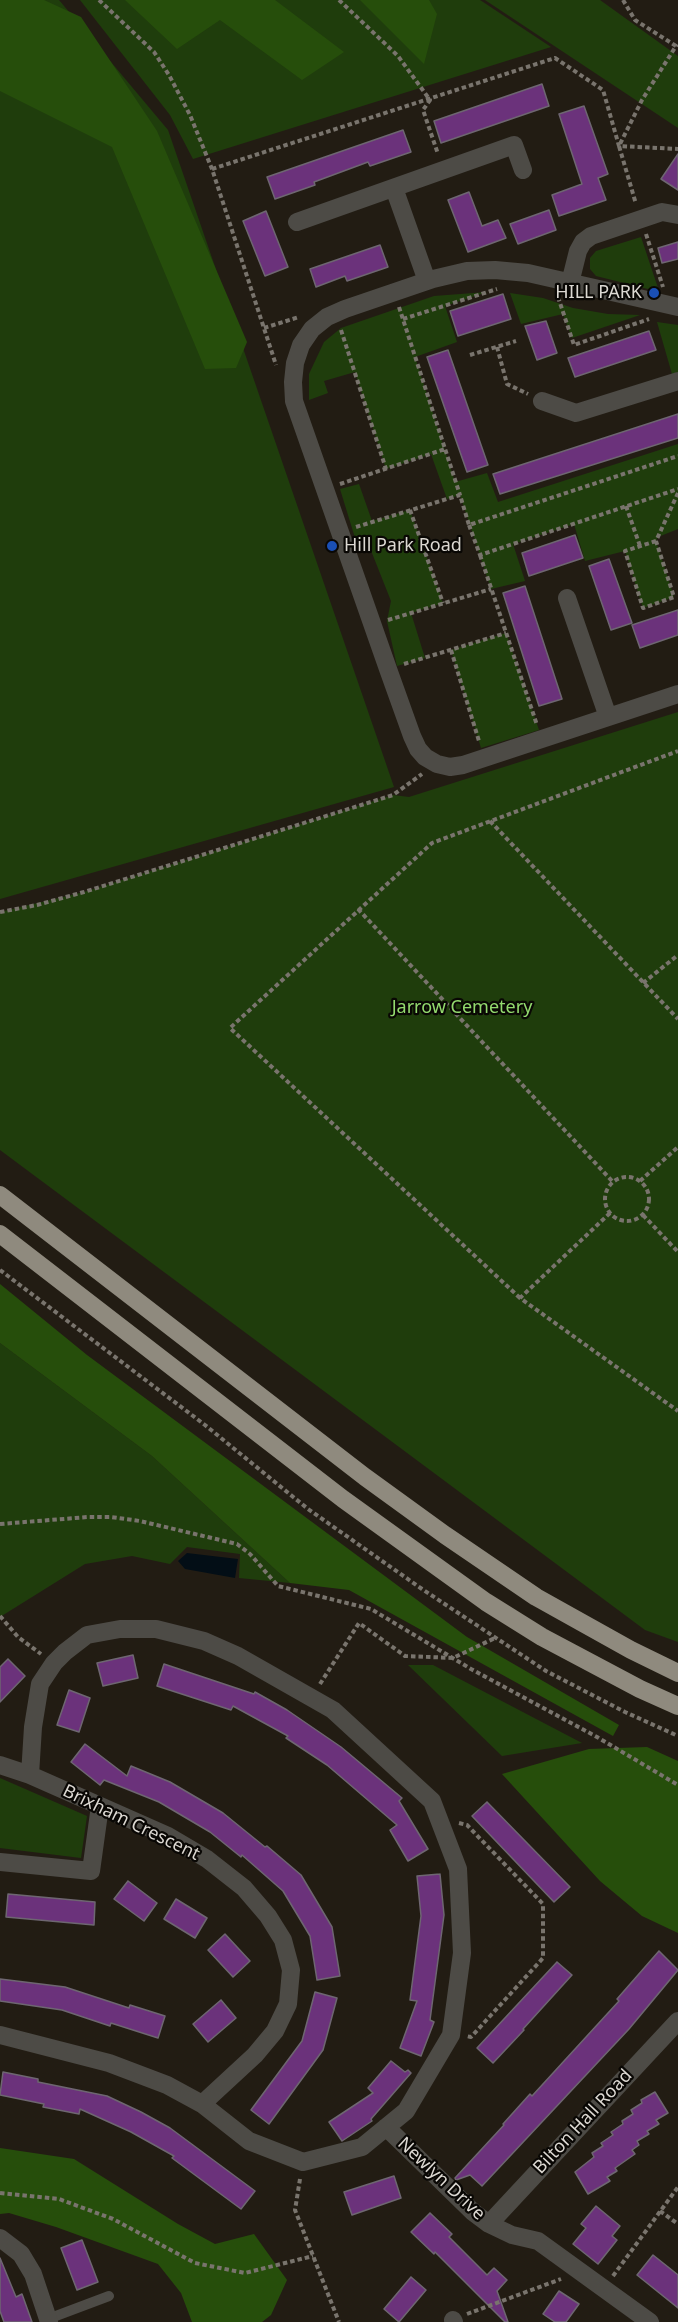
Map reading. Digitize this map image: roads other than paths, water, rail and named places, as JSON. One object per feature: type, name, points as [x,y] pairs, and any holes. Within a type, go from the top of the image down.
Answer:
[{"type":"highway","points":[[0,1195],[365,1478],[536,1597],[631,1650],[678,1673]]},
{"type":"highway","points":[[0,1234],[343,1499],[486,1602],[542,1636],[640,1689],[678,1706]]},
{"type":"street","points":[[297,222],[514,146],[523,170]]},
{"type":"street","points":[[394,188],[427,281]]},
{"type":"street","points":[[570,282],[578,251],[583,242],[591,236],[662,212],[678,215]]},
{"type":"street","points":[[668,310],[570,282],[495,270],[467,271],[427,281],[336,313],[312,329],[302,345],[295,363],[293,382],[294,401],[388,669],[417,749],[425,757],[437,764],[450,767],[678,694]]},
{"type":"street","points":[[542,401],[576,413],[678,381]]},
{"type":"street","points":[[567,597],[608,717]]},
{"type":"street","points":[[0,2035],[109,2063],[167,2085],[202,2104],[249,2141],[303,2162],[362,2146],[406,2111],[451,2035],[462,1953],[458,1869],[432,1802],[333,1710],[238,1656],[204,1641],[156,1629],[120,1629],[87,1635],[54,1663],[40,1684],[33,1727],[30,1775]]},
{"type":"street","name":"Brixham Crescent","points":[[0,1765],[30,1775],[168,1836],[207,1859],[244,1888],[268,1916],[283,1940],[291,1970],[288,2004],[275,2031],[255,2055],[202,2104]]},
{"type":"street","points":[[0,1862],[91,1871],[100,1806]]},
{"type":"street","name":"Bilton Hall Road","points":[[489,2224],[678,2021]]},
{"type":"street","name":"Newlyn Drive","points":[[386,2127],[473,2212],[489,2224],[512,2235],[538,2241],[650,2322]]},
{"type":"street","points":[[0,2238],[21,2254],[33,2274],[48,2321]]},
{"type":"lane","points":[[48,2321],[109,2296]]},
{"type":"place","name":"HILL PARK","points":[[654,293]]},
{"type":"place","name":"Hill Park Road","points":[[332,546]]},
{"type":"park label","name":"Jarrow Cemetery","points":[[462,1008]]}]
